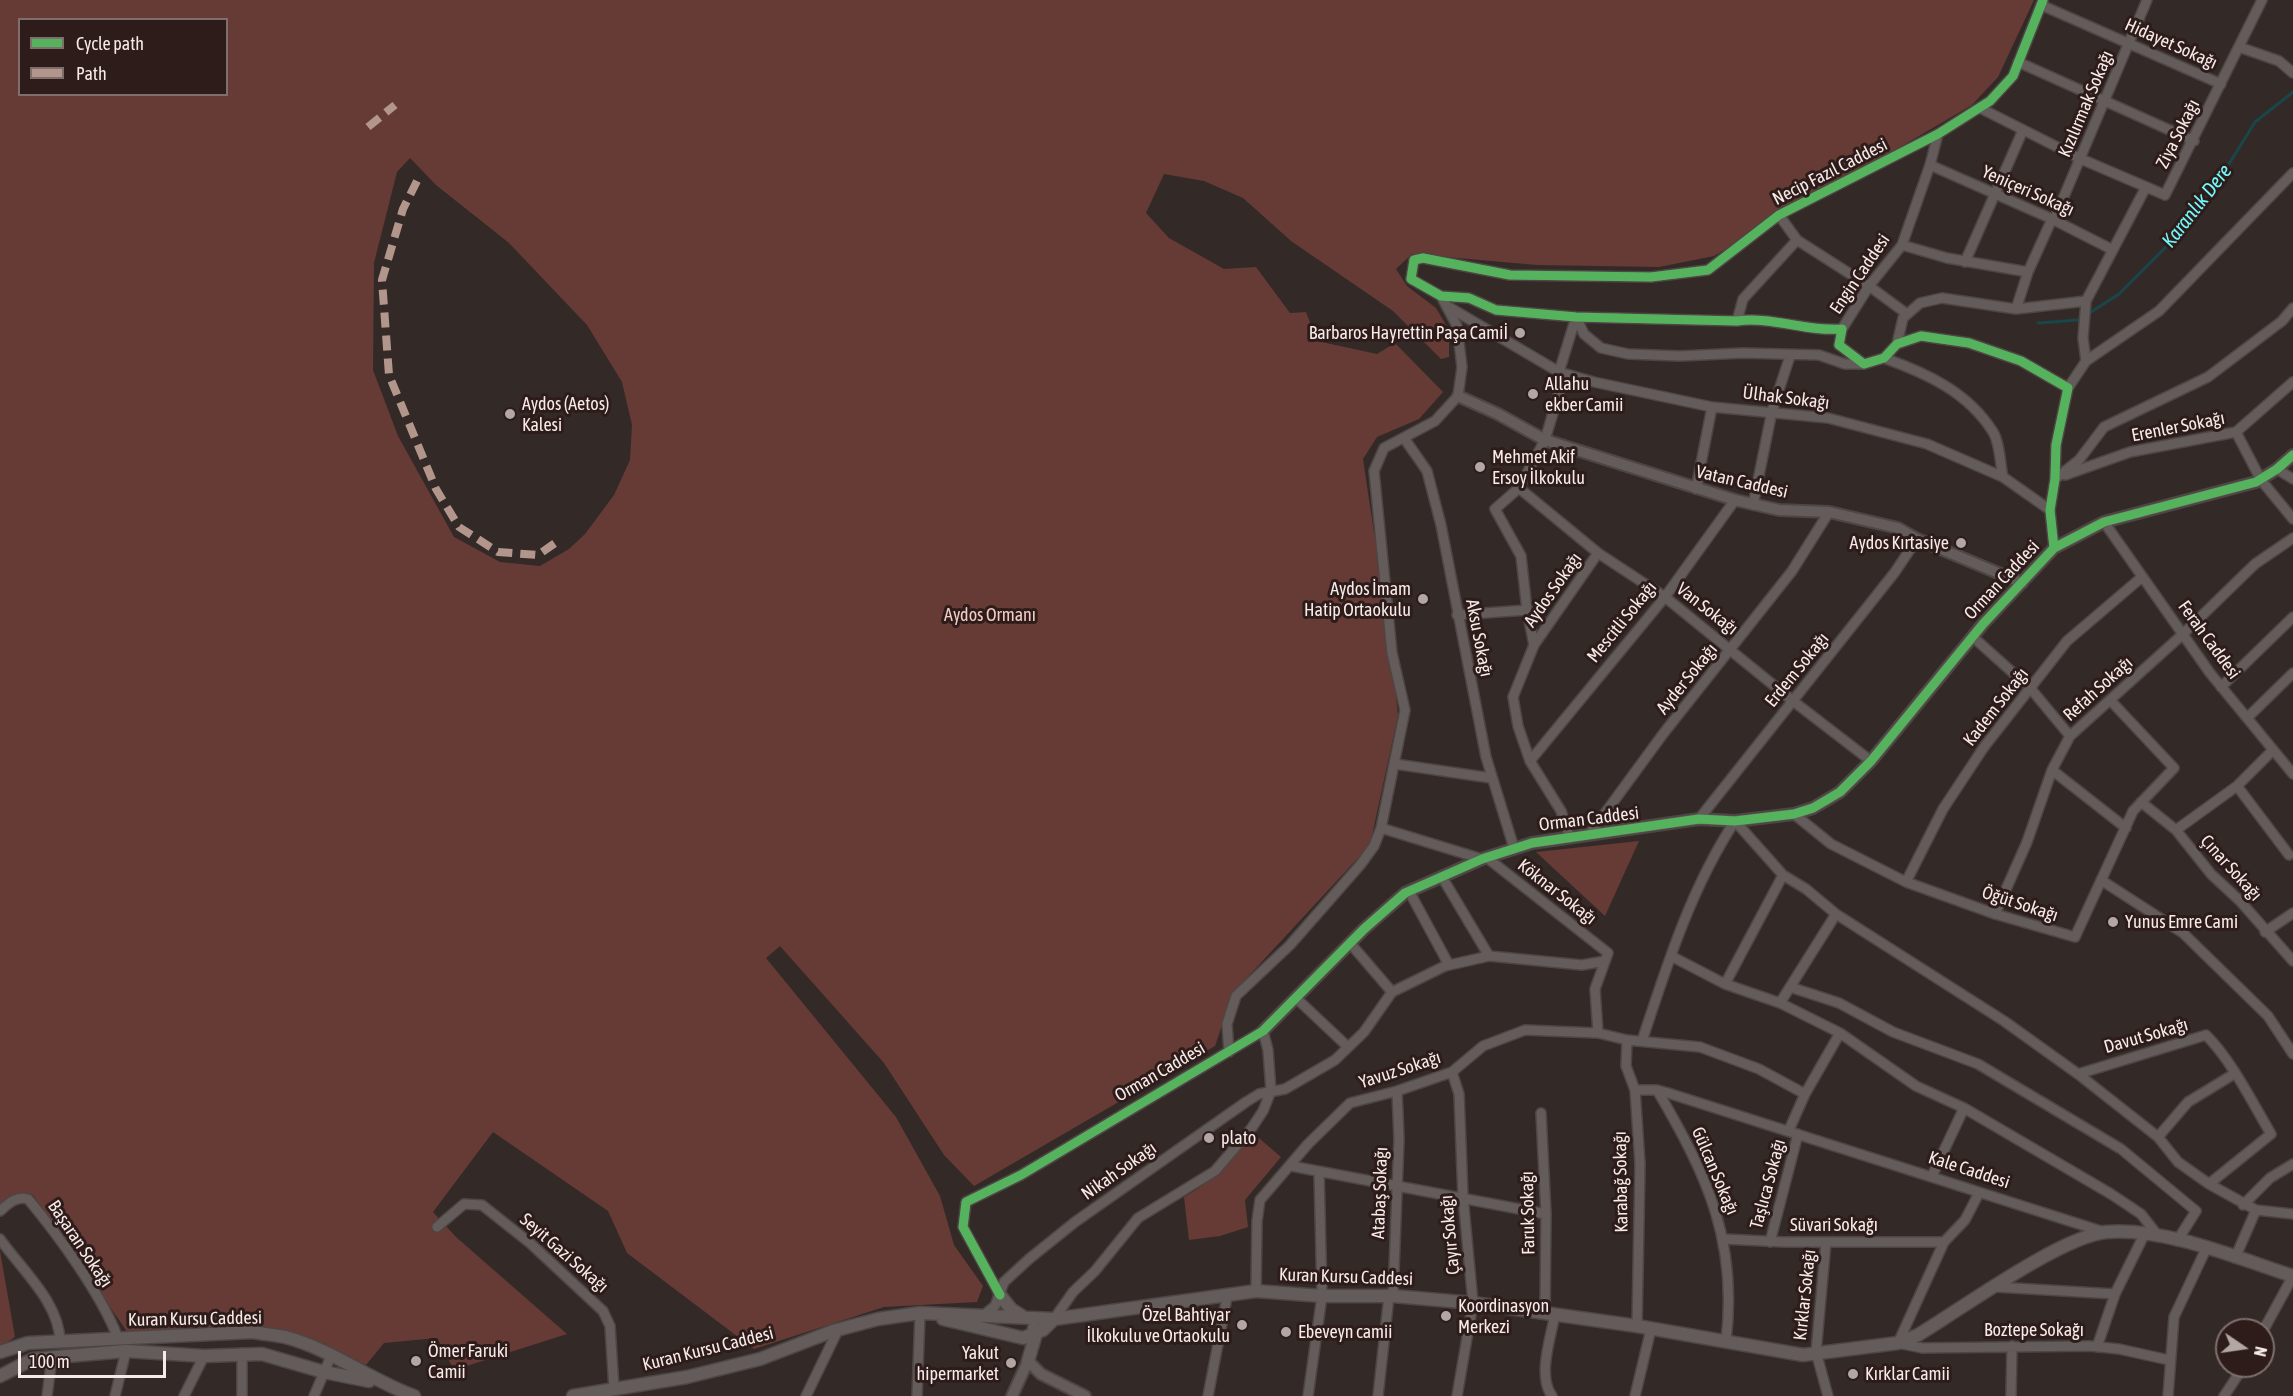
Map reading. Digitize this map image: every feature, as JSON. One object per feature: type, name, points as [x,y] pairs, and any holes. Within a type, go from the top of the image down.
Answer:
[{"type":"main road","name":"Kale Caddesi","points":[[2104,1232],[2145,1233],[2293,1276]]},
{"type":"main road","name":"Kuran Kursu Caddesi","points":[[573,1396],[687,1377],[760,1359],[838,1330],[878,1319],[920,1313],[1054,1319],[1227,1297],[1256,1291],[1322,1296],[1391,1296],[1473,1303],[1637,1326],[1803,1355],[1898,1343],[1918,1335],[2048,1254],[2104,1232]]},
{"type":"main road","points":[[1000,1295],[1009,1316],[1010,1326],[1023,1338],[1028,1361]]},
{"type":"main road","points":[[1000,1295],[1011,1309],[1025,1317],[1036,1334],[1028,1361]]},
{"type":"main road","name":"Kuran Kursu Caddesi","points":[[920,1313],[1023,1338]]},
{"type":"main road","points":[[1023,1338],[1036,1334],[1054,1319]]},
{"type":"main road","name":"Kuran Kursu Caddesi","points":[[0,1352],[28,1343],[192,1337],[253,1332],[286,1338],[331,1356],[401,1394],[414,1396]]},
{"type":"main road","name":"Kuran Kursu Caddesi","points":[[0,1376],[33,1359],[52,1357],[126,1351],[204,1356],[242,1353],[262,1354],[324,1372],[382,1383]]},
{"type":"street","name":"Kızılırmak Sokağı","points":[[2016,309],[2028,272],[2081,159],[2147,0]]},
{"type":"street","name":"Ziya Sokağı","points":[[1980,108],[2081,159],[2165,195],[2194,141],[2262,0]]},
{"type":"street","name":"Hidayet Sokağı","points":[[2042,2],[2221,84]]},
{"type":"street","name":"Necip Fazıl Caddesi","points":[[1443,300],[1411,279],[1414,260],[1443,261],[1510,275],[1651,277],[1708,270],[1779,215],[1938,134],[1990,101],[2013,75],[2042,2]]},
{"type":"street","points":[[2240,46],[2279,62],[2293,73]]},
{"type":"street","points":[[2018,62],[2194,141]]},
{"type":"street","points":[[1965,262],[2023,130]]},
{"type":"street","name":"Engin Caddesi","points":[[1842,330],[1869,286],[1902,245],[1930,165],[1938,134]]},
{"type":"street","name":"Yeniçeri Sokağı","points":[[1930,165],[2053,220],[2111,249]]},
{"type":"street","points":[[2054,548],[2050,510],[2055,479],[2056,445],[2068,388],[2086,361],[2159,311],[2293,173]]},
{"type":"street","points":[[2086,361],[2083,338],[2086,301],[2111,249],[2146,187]]},
{"type":"street","points":[[1779,215],[1797,240],[1869,286],[1907,314]]},
{"type":"street","points":[[1737,321],[1743,299],[1797,240]]},
{"type":"street","points":[[1902,245],[1965,262],[2028,272]]},
{"type":"street","points":[[1228,1052],[1227,1024],[1236,996],[1290,945],[1361,864],[1374,846],[1381,828],[1405,710],[1392,653],[1374,471],[1384,448],[1435,421],[1458,396],[1462,366],[1457,326],[1443,300],[1469,298],[1496,310],[1576,317],[1737,321],[1750,319],[1826,330],[1842,330],[1839,345],[1864,364]]},
{"type":"street","points":[[1897,344],[1903,318],[1920,303],[1942,298],[2016,309],[2086,301]]},
{"type":"street","name":"Ülhak Sokağı","points":[[1443,300],[1559,372],[1594,382],[1712,407],[1828,418],[1927,444],[2003,477],[2050,510]]},
{"type":"street","points":[[2055,479],[2079,460],[2104,428],[2208,377],[2282,321],[2293,308]]},
{"type":"street","points":[[1576,317],[1584,334],[1600,348],[1628,354],[1819,355],[1845,364],[1864,364],[1884,358],[1897,344],[1921,336],[1969,343],[2021,361],[2068,388]]},
{"type":"street","points":[[1559,372],[1576,317]]},
{"type":"street","points":[[1753,505],[1772,411],[1790,356]]},
{"type":"street","points":[[1884,358],[1927,373],[1969,403],[1994,433],[2003,477]]},
{"type":"street","name":"Aydos Sokağı","points":[[1534,645],[1527,610],[1521,556],[1495,509],[1519,488],[1545,440],[1563,379],[1559,372]]},
{"type":"street","name":"Erenler Sokağı","points":[[2055,479],[2130,452],[2236,432],[2293,382]]},
{"type":"street","name":"Vatan Caddesi","points":[[1458,396],[1498,414],[1545,440],[1753,505],[1779,510],[1829,512],[1898,528],[1917,539],[2022,583]]},
{"type":"street","points":[[1696,489],[1712,407]]},
{"type":"street","points":[[2236,432],[2261,480],[2293,519]]},
{"type":"street","name":"Aksu Sokağı","points":[[1404,438],[1427,471],[1441,525],[1456,615],[1491,778],[1514,849]]},
{"type":"street","name":"Orman Caddesi","points":[[1000,1295],[963,1227],[966,1202],[1021,1175],[1263,1031],[1350,943],[1409,891],[1484,858],[1532,843],[1699,819],[1735,821],[1794,814],[1814,808],[1840,792],[1871,761],[1972,636],[2054,548],[2103,522],[2261,480],[2277,470],[2293,455]]},
{"type":"street","points":[[2277,470],[2293,479]]},
{"type":"street","name":"Van Sokağı","points":[[1519,488],[1598,553],[1665,597],[1793,702],[1871,761]]},
{"type":"street","name":"Mescitli Sokağı","points":[[1530,761],[1665,597],[1735,500]]},
{"type":"street","name":"Ayder Sokağı","points":[[1588,835],[1663,734],[1732,650],[1792,571],[1829,512]]},
{"type":"street","name":"Ferah Caddesi","points":[[2103,522],[2222,687],[2293,774]]},
{"type":"street","name":"Refah Sokağı","points":[[1995,914],[2027,842],[2052,770],[2070,736],[2183,634],[2255,564],[2293,538]]},
{"type":"street","name":"Erdem Sokağı","points":[[1699,819],[1895,572],[1917,539]]},
{"type":"street","name":"Aydos Sokağı","points":[[1570,838],[1561,811],[1530,761],[1518,726],[1513,697],[1534,645],[1598,553]]},
{"type":"street","name":"Kadem Sokağı","points":[[1905,882],[1943,809],[1984,747],[2067,641],[2142,577]]},
{"type":"street","points":[[1456,615],[1527,610]]},
{"type":"street","points":[[2222,687],[2293,617]]},
{"type":"street","points":[[1972,636],[2031,689],[2070,736]]},
{"type":"street","points":[[2247,718],[2293,673]]},
{"type":"street","name":"Öğüt Sokağı","points":[[1794,814],[1831,844],[1905,882],[1995,914],[2075,937],[2133,811],[2174,768],[2110,700]]},
{"type":"street","points":[[2176,830],[2237,786],[2273,750]]},
{"type":"street","points":[[1395,764],[1491,778]]},
{"type":"street","points":[[2052,770],[2126,828]]},
{"type":"street","points":[[2237,786],[2289,855]]},
{"type":"street","name":"Çınar Sokağı","points":[[2141,802],[2176,830],[2211,874],[2240,901],[2293,961]]},
{"type":"street","points":[[1641,1041],[1680,928],[1719,846],[1735,821],[1784,875],[1806,889],[1836,914],[2004,1021],[2078,1074],[2158,1137],[2178,1162],[2209,1184],[2243,1205],[2256,1210],[2293,1214]]},
{"type":"street","points":[[1381,828],[1484,858]]},
{"type":"street","name":"Köknar Sokağı","points":[[1484,858],[1606,957]]},
{"type":"street","points":[[1725,984],[1784,875]]},
{"type":"street","points":[[1442,877],[1489,956]]},
{"type":"street","points":[[2100,880],[2183,933],[2268,1016],[2293,1054]]},
{"type":"street","points":[[1409,891],[1449,965]]},
{"type":"street","points":[[2265,932],[2293,913]]},
{"type":"street","points":[[1780,1003],[1836,914]]},
{"type":"street","points":[[1350,943],[1392,992],[1449,965],[1489,956],[1582,965],[1606,957]]},
{"type":"street","points":[[1671,956],[1725,984],[1780,1003],[1840,1033],[1916,1086],[1964,1108],[2111,1194],[2140,1215],[2159,1237]]},
{"type":"street","points":[[1598,1034],[1595,989],[1606,957]]},
{"type":"street","points":[[1790,987],[1839,1003],[1893,1032],[1978,1064],[2121,1149],[2196,1211],[2177,1241]]},
{"type":"street","name":"Nikah Sokağı","points":[[984,1315],[995,1306],[1004,1282],[1075,1222],[1246,1102],[1271,1090],[1285,1089],[1335,1060],[1364,1032],[1392,992]]},
{"type":"street","points":[[1296,998],[1348,1047]]},
{"type":"street","name":"Yavuz Sokağı","points":[[1256,1291],[1257,1221],[1260,1200],[1308,1144],[1350,1103],[1397,1091],[1452,1072],[1484,1046],[1526,1030],[1598,1034],[1627,1040],[1700,1047],[1759,1069],[1805,1094]]},
{"type":"street","points":[[1054,1319],[1073,1292],[1095,1271],[1137,1218],[1201,1180],[1225,1161],[1263,1111],[1271,1090],[1269,1050],[1263,1031]]},
{"type":"street","name":"Taşlıca Sokağı","points":[[1770,1242],[1793,1132],[1805,1094],[1840,1033]]},
{"type":"street","name":"Davut Sokağı","points":[[2078,1074],[2206,1035],[2225,1054],[2234,1074],[2271,1134],[2209,1184]]},
{"type":"street","name":"Karabağ Sokağı","points":[[1627,1040],[1626,1066],[1635,1090],[1640,1164],[1637,1326]]},
{"type":"street","name":"Çayır Sokağı","points":[[1452,1072],[1459,1094],[1463,1197],[1473,1303],[1457,1396]]},
{"type":"street","points":[[2158,1137],[2188,1102],[2234,1074]]},
{"type":"street","name":"Kale Caddesi","points":[[1635,1090],[1657,1090],[2104,1232]]},
{"type":"street","name":"Gülcan Sokağı","points":[[1657,1090],[1704,1177],[1724,1239],[1730,1310],[1726,1341]]},
{"type":"street","name":"Atabaş Sokağı","points":[[1378,1396],[1391,1296],[1397,1184],[1397,1091]]},
{"type":"street","points":[[1932,1176],[1964,1108]]},
{"type":"street","name":"Faruk Sokağı","points":[[1541,1113],[1550,1313],[1546,1388],[1552,1396]]},
{"type":"street","points":[[2243,1205],[2270,1178],[2293,1164]]},
{"type":"street","points":[[1291,1166],[1397,1184],[1546,1214]]},
{"type":"street","points":[[1308,1396],[1322,1296],[1320,1172]]},
{"type":"street","points":[[1898,1343],[1944,1242],[1965,1220],[1979,1193]]},
{"type":"street","name":"Başaran Sokağı","points":[[0,1211],[12,1200],[21,1197],[28,1199],[59,1237],[110,1318],[118,1338]]},
{"type":"street","name":"Seyit Gazi Sokağı","points":[[437,1227],[464,1204],[482,1205],[598,1304],[610,1326],[614,1389]]},
{"type":"street","points":[[2235,1258],[2256,1210]]},
{"type":"street","points":[[2097,1347],[2115,1294],[2145,1233]]},
{"type":"street","points":[[0,1239],[45,1300],[60,1327],[60,1342]]},
{"type":"street","name":"Süvari Sokağı","points":[[1724,1239],[1770,1242],[1944,1242]]},
{"type":"street","name":"Kırklar Sokağı","points":[[1816,1352],[1827,1242]]},
{"type":"street","points":[[2168,1396],[2174,1317],[2206,1249]]},
{"type":"street","points":[[2270,1318],[2293,1276]]},
{"type":"street","points":[[1996,1287],[2115,1294]]},
{"type":"street","points":[[1208,1396],[1227,1297]]},
{"type":"street","points":[[917,1396],[920,1313]]},
{"type":"street","points":[[1635,1396],[1651,1329]]},
{"type":"street","points":[[806,1396],[838,1330]]},
{"type":"street","name":"Boztepe Sokağı","points":[[1898,1343],[1922,1348],[2012,1346],[2120,1348],[2169,1360]]},
{"type":"street","points":[[2011,1396],[2012,1346]]},
{"type":"street","points":[[115,1396],[126,1351]]},
{"type":"street","points":[[1816,1352],[1828,1396]]},
{"type":"street","points":[[242,1353],[242,1396]]},
{"type":"street","points":[[184,1396],[204,1356]]},
{"type":"street","points":[[314,1396],[331,1356]]},
{"type":"street","points":[[48,1396],[52,1357]]},
{"type":"street","points":[[1012,1396],[1028,1361],[1041,1374],[1085,1396]]},
{"type":"street","points":[[2224,1396],[2236,1378]]},
{"type":"green space","name":"Aydos Ormanı","points":[[0,0],[2034,0],[1998,77],[1972,105],[1714,256],[1659,267],[1537,265],[1412,254],[1396,269],[1407,286],[1436,308],[1449,330],[1449,357],[1441,359],[1393,311],[1291,241],[1243,198],[1204,181],[1164,174],[1146,213],[1169,238],[1224,269],[1256,267],[1290,313],[1306,312],[1317,341],[1377,354],[1395,343],[1443,392],[1419,419],[1377,437],[1363,459],[1390,640],[1398,715],[1370,845],[1233,993],[1215,1046],[974,1186],[944,1155],[884,1063],[780,946],[766,958],[896,1117],[940,1196],[954,1245],[983,1286],[977,1302],[884,1307],[754,1349],[627,1253],[608,1211],[493,1132],[433,1212],[456,1237],[567,1334],[454,1370],[437,1338],[384,1343],[366,1365],[282,1331],[130,1336],[33,1195],[0,1213]],"holes":[[[410,158],[436,185],[509,243],[587,325],[622,382],[632,425],[630,460],[614,495],[585,534],[569,549],[540,566],[500,562],[454,537],[398,436],[373,370],[374,263],[397,172]]]},
{"type":"green space","points":[[1639,841],[1605,916],[1536,852]]},
{"type":"green space","points":[[1253,1133],[1281,1157],[1245,1200],[1248,1227],[1220,1236],[1189,1240],[1184,1197],[1213,1177]]},
{"type":"green space","points":[[0,1251],[15,1337],[0,1347]]},
{"type":"waterway","name":"Karanlık Dere","points":[[2091,312],[2119,294],[2180,233],[2224,172],[2255,122],[2293,92]]},
{"type":"waterway","name":"Karanlık Dere","points":[[2038,323],[2078,320]]},
{"type":"marked path","points":[[368,127],[395,105]]},
{"type":"marked path","points":[[417,181],[403,209],[382,280],[389,375],[436,489],[459,527],[498,552],[538,555],[558,541]]},
{"type":"cycle path","points":[[2043,0],[2013,76],[1990,101],[1938,134],[1779,215],[1708,270],[1651,277],[1510,275],[1423,258],[1414,260],[1411,279],[1441,296],[1469,298],[1496,310],[1576,317],[1750,320],[1842,329],[1839,345],[1864,364],[1884,358],[1897,344],[1921,336],[1969,343],[2021,361],[2068,388],[2056,445],[2055,479],[2050,510],[2054,548]]},
{"type":"cycle path","points":[[1000,1295],[963,1227],[966,1202],[1021,1175],[1263,1031],[1364,929],[1405,893],[1482,859],[1532,843],[1699,819],[1735,821],[1794,814],[1813,808],[1840,792],[1871,761],[1983,624],[2054,548],[2104,522],[2256,482],[2277,469],[2293,455]]},
{"type":"place","name":"Barbaros Hayrettin Paşa Camiİ","points":[[1520,333]]},
{"type":"place","name":"Allahu ekber Camii","points":[[1533,394]]},
{"type":"place","name":"Aydos (Aetos) Kalesi","points":[[510,414]]},
{"type":"place","name":"Mehmet Akif Ersoy İlkokulu","points":[[1480,467]]},
{"type":"place","name":"Aydos Kırtasiye","points":[[1961,543]]},
{"type":"place","name":"Aydos İmam Hatip Ortaokulu","points":[[1423,599]]},
{"type":"place","name":"Yunus Emre Cami","points":[[2113,922]]},
{"type":"place","name":"plato","points":[[1209,1138]]},
{"type":"place","name":"Koordinasyon Merkezi","points":[[1446,1316]]},
{"type":"place","name":"Özel Bahtiyar İlkokulu ve Ortaokulu","points":[[1242,1325]]},
{"type":"place","name":"Ebeveyn camii","points":[[1286,1332]]},
{"type":"place","name":"Ömer Faruki Camii","points":[[416,1361]]},
{"type":"place","name":"Yakut hipermarket","points":[[1011,1363]]},
{"type":"place","name":"Kırklar Camii","points":[[1853,1374]]}]
